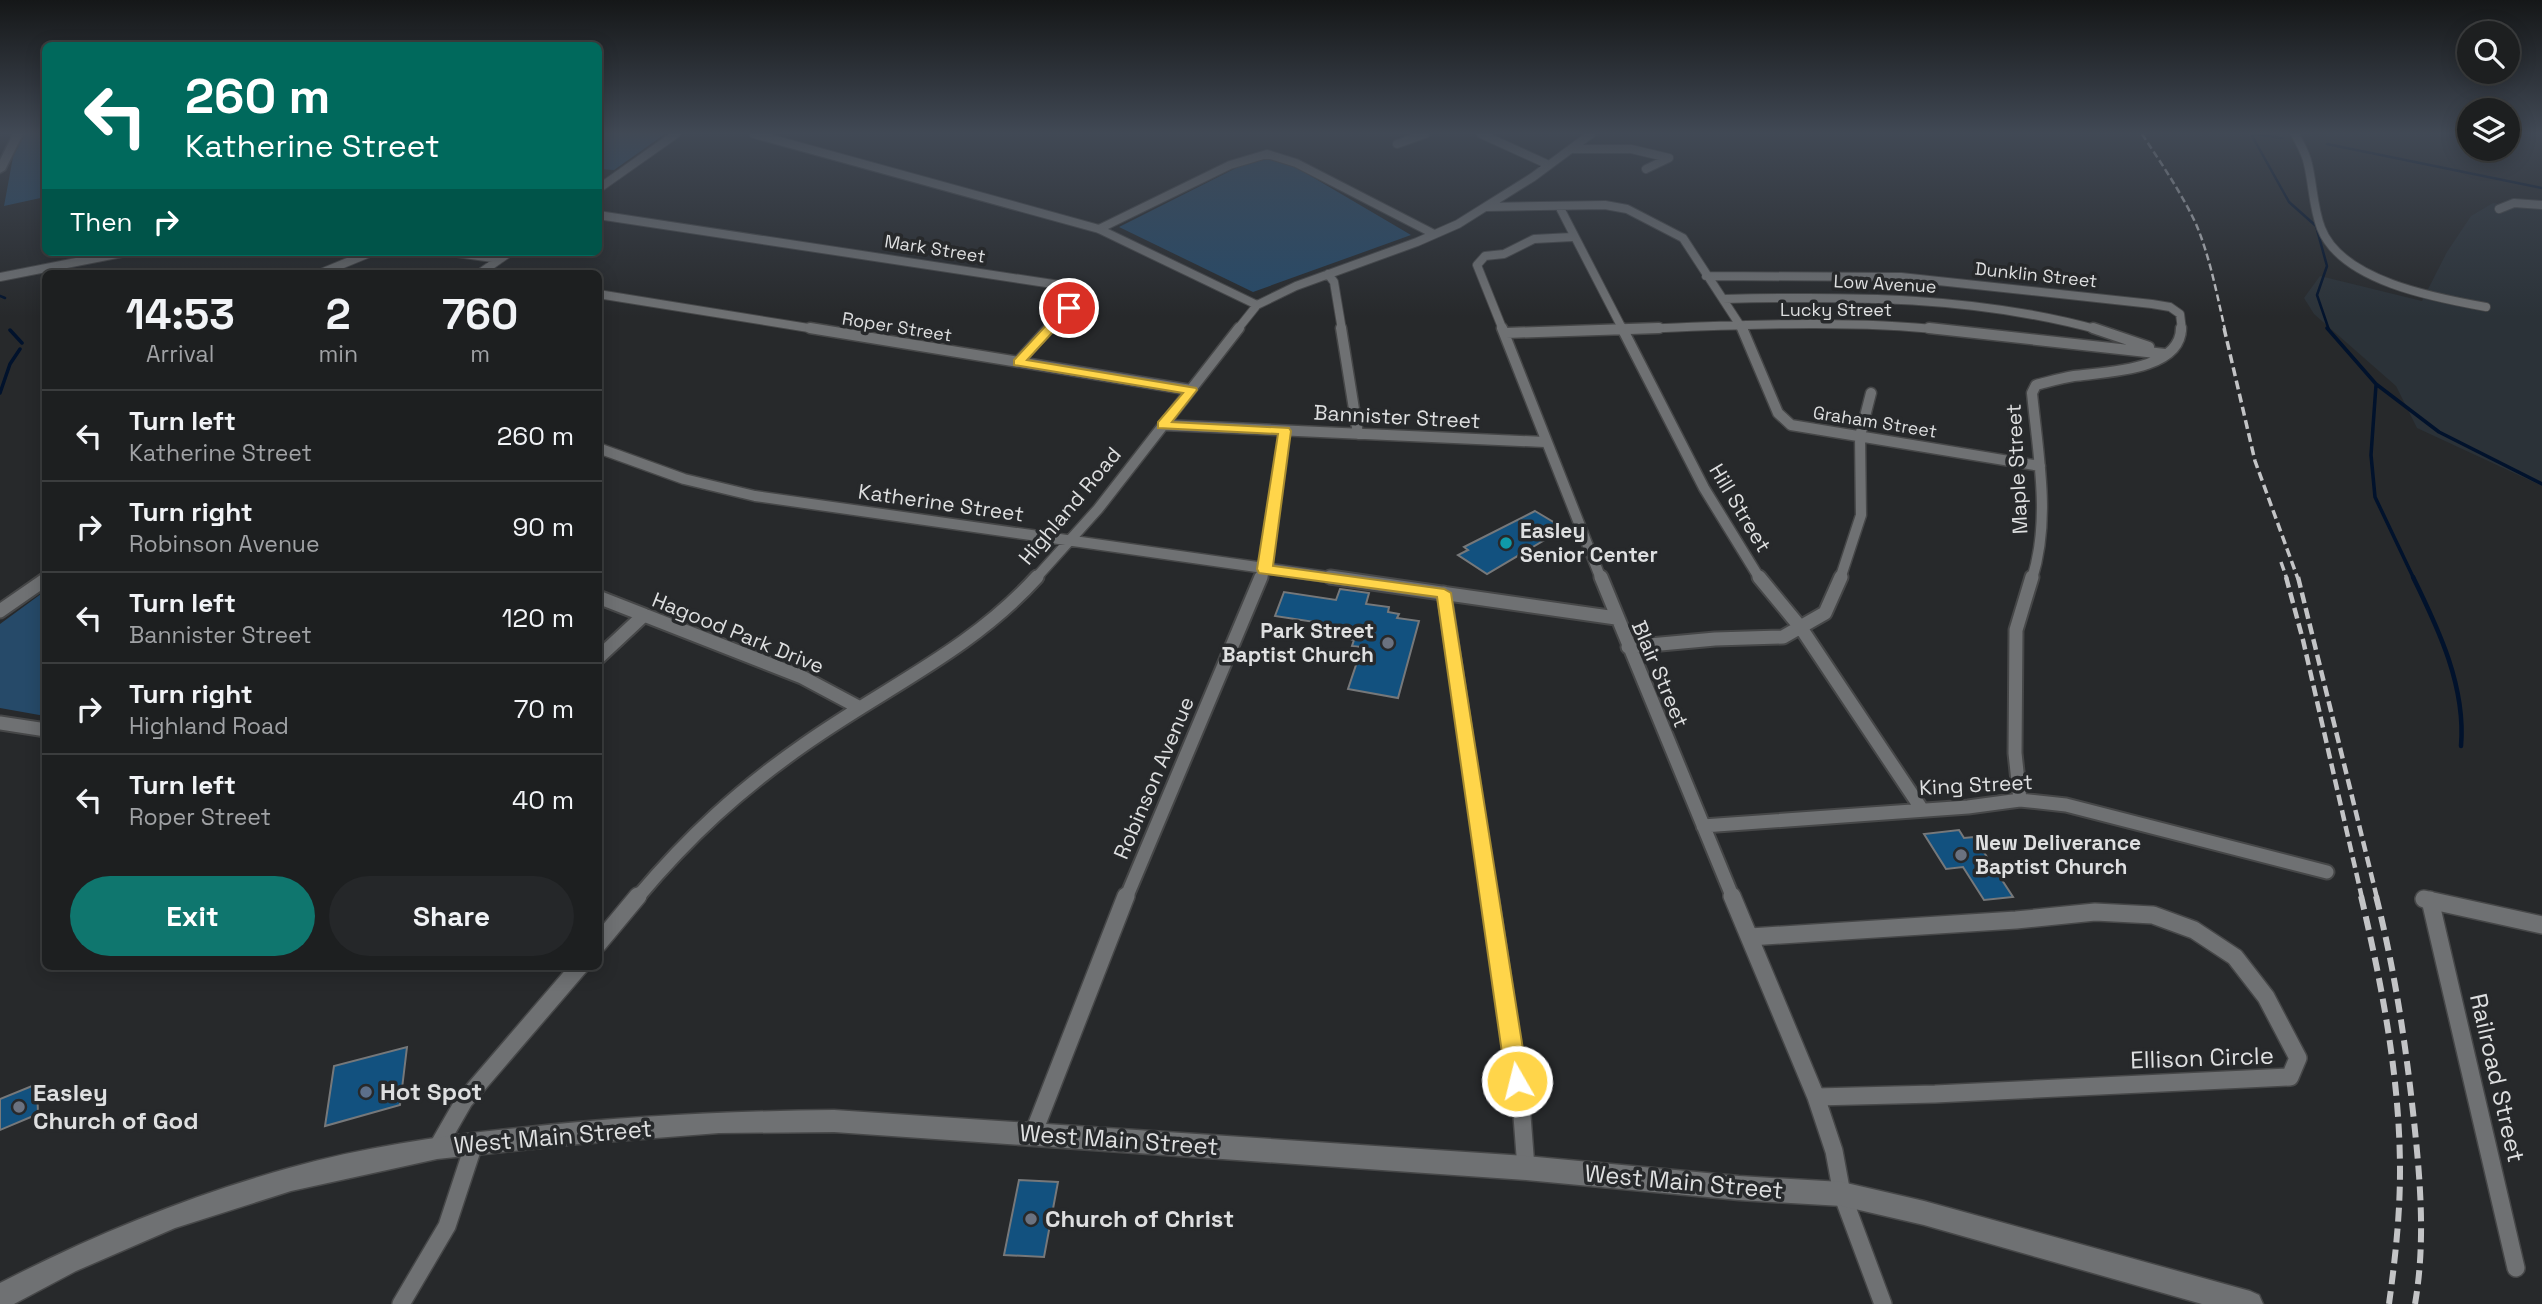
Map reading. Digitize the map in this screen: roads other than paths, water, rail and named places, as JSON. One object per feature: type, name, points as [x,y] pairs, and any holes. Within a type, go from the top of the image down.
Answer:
[{"type":"main road","name":"West Main Street","points":[[0,1297],[66,1262],[172,1217],[292,1179],[437,1148],[719,1122],[834,1121],[1526,1168],[1739,1188],[1842,1194],[1924,1213],[2250,1304]]},
{"type":"street","points":[[974,195],[1099,229],[1257,305]]},
{"type":"street","points":[[1099,229],[1169,195]]},
{"type":"street","points":[[1358,195],[1434,234]]},
{"type":"street","name":"Highland Road","points":[[602,939],[668,861],[724,804],[765,771],[860,708],[954,651],[1028,588],[1073,540],[1257,305],[1328,274],[1434,234],[1504,195]]},
{"type":"street","points":[[2312,195],[2317,216],[2331,247],[2344,258],[2372,274],[2402,286],[2486,307]]},
{"type":"street","points":[[2499,209],[2504,205],[2517,203],[2542,205]]},
{"type":"street","name":"Graham Street","points":[[1486,207],[1605,205],[1627,208],[1683,238],[1741,326],[1778,413],[1784,421],[1810,429],[2040,466]]},
{"type":"street","name":"Hill Street","points":[[1559,206],[1572,237],[1623,330],[1703,488],[1762,583],[1801,628],[1921,808]]},
{"type":"street","name":"Mark Street","points":[[602,216],[1086,289],[1018,362]]},
{"type":"street","name":"Blair Street","points":[[1572,237],[1534,239],[1504,254],[1485,256],[1477,265],[1616,618],[1816,1097],[1834,1151],[1842,1194],[1883,1304]]},
{"type":"street","points":[[76,262],[79,256]]},
{"type":"street","points":[[0,277],[107,256]]},
{"type":"street","points":[[328,270],[362,256]]},
{"type":"street","points":[[479,256],[500,259]]},
{"type":"street","points":[[484,270],[504,256]]},
{"type":"street","points":[[1328,274],[1334,282],[1358,434]]},
{"type":"street","name":"Dunklin Street","points":[[1706,276],[1901,277],[2170,307],[2182,320],[2175,346],[2165,354]]},
{"type":"street","name":"Roper Street","points":[[602,295],[1191,390]]},
{"type":"street","name":"Low Avenue","points":[[1723,299],[1869,297],[1999,308],[2054,317],[2165,354]]},
{"type":"street","name":"Lucky Street","points":[[1506,333],[1741,326],[1898,326],[2165,354]]},
{"type":"street","name":"Maple Street","points":[[2020,800],[2015,753],[2016,630],[2039,556],[2042,496],[2032,393],[2036,385],[2071,376],[2141,368],[2165,354]]},
{"type":"street","points":[[1628,647],[1704,639],[1783,637],[1825,613],[1850,553],[1861,515],[1860,436],[1871,393]]},
{"type":"street","name":"Bannister Street","points":[[1163,425],[1545,442]]},
{"type":"street","name":"Robinson Avenue","points":[[1033,1134],[1114,923],[1151,842],[1265,569],[1285,431]]},
{"type":"street","name":"Katherine Street","points":[[602,450],[684,479],[755,496],[1616,618]]},
{"type":"street","points":[[0,611],[42,582]]},
{"type":"street","points":[[1444,593],[1521,1103],[1526,1168]]},
{"type":"street","name":"Hagood Park Drive","points":[[602,599],[802,677],[860,708]]},
{"type":"street","points":[[602,654],[644,615]]},
{"type":"street","points":[[0,723],[42,729]]},
{"type":"street","name":"King Street","points":[[1703,826],[2020,800],[2066,805],[2327,872]]},
{"type":"street","name":"Railroad Street","points":[[2516,1268],[2427,900],[2542,925]]},
{"type":"street","name":"Ellison Circle","points":[[1750,937],[2100,912],[2144,913],[2189,928],[2220,945],[2246,968],[2265,991],[2298,1059],[2290,1077],[2132,1083],[1944,1096],[1816,1097]]},
{"type":"street","points":[[437,1148],[464,1101],[577,970]]},
{"type":"street","points":[[401,1304],[447,1226],[474,1144]]},
{"type":"waterway","points":[[2285,195],[2289,202],[2316,226],[2327,266],[2317,295],[2329,330]]},
{"type":"waterway","points":[[0,296],[5,298]]},
{"type":"waterway","points":[[2327,328],[2376,384],[2439,432],[2542,484]]},
{"type":"waterway","points":[[10,330],[22,343]]},
{"type":"waterway","points":[[0,393],[10,364],[20,349]]},
{"type":"waterway","points":[[2376,385],[2371,455],[2375,497],[2414,579]]},
{"type":"waterway","points":[[2413,577],[2449,659],[2459,702],[2461,746]]},
{"type":"railway","points":[[2180,195],[2201,237],[2225,330]]},
{"type":"railway","points":[[2224,328],[2255,461],[2298,579]]},
{"type":"railway","points":[[2281,562],[2287,579]]},
{"type":"railway","points":[[2286,577],[2362,898]]},
{"type":"railway","points":[[2298,577],[2377,898]]},
{"type":"railway","points":[[2361,896],[2383,998],[2397,1102],[2399,1205],[2389,1304]]},
{"type":"railway","points":[[2376,896],[2398,1003],[2416,1136],[2421,1232],[2415,1304]]},
{"type":"place","name":"Easley Senior Center","points":[[1506,543]]},
{"type":"place","name":"Park Street Baptist Church","points":[[1388,643]]},
{"type":"place","name":"New Deliverance Baptist Church","points":[[1961,855]]},
{"type":"place","name":"Hot Spot","points":[[366,1092]]},
{"type":"place","name":"Easley Church of God","points":[[19,1107]]},
{"type":"place","name":"Church of Christ","points":[[1031,1219]]}]
